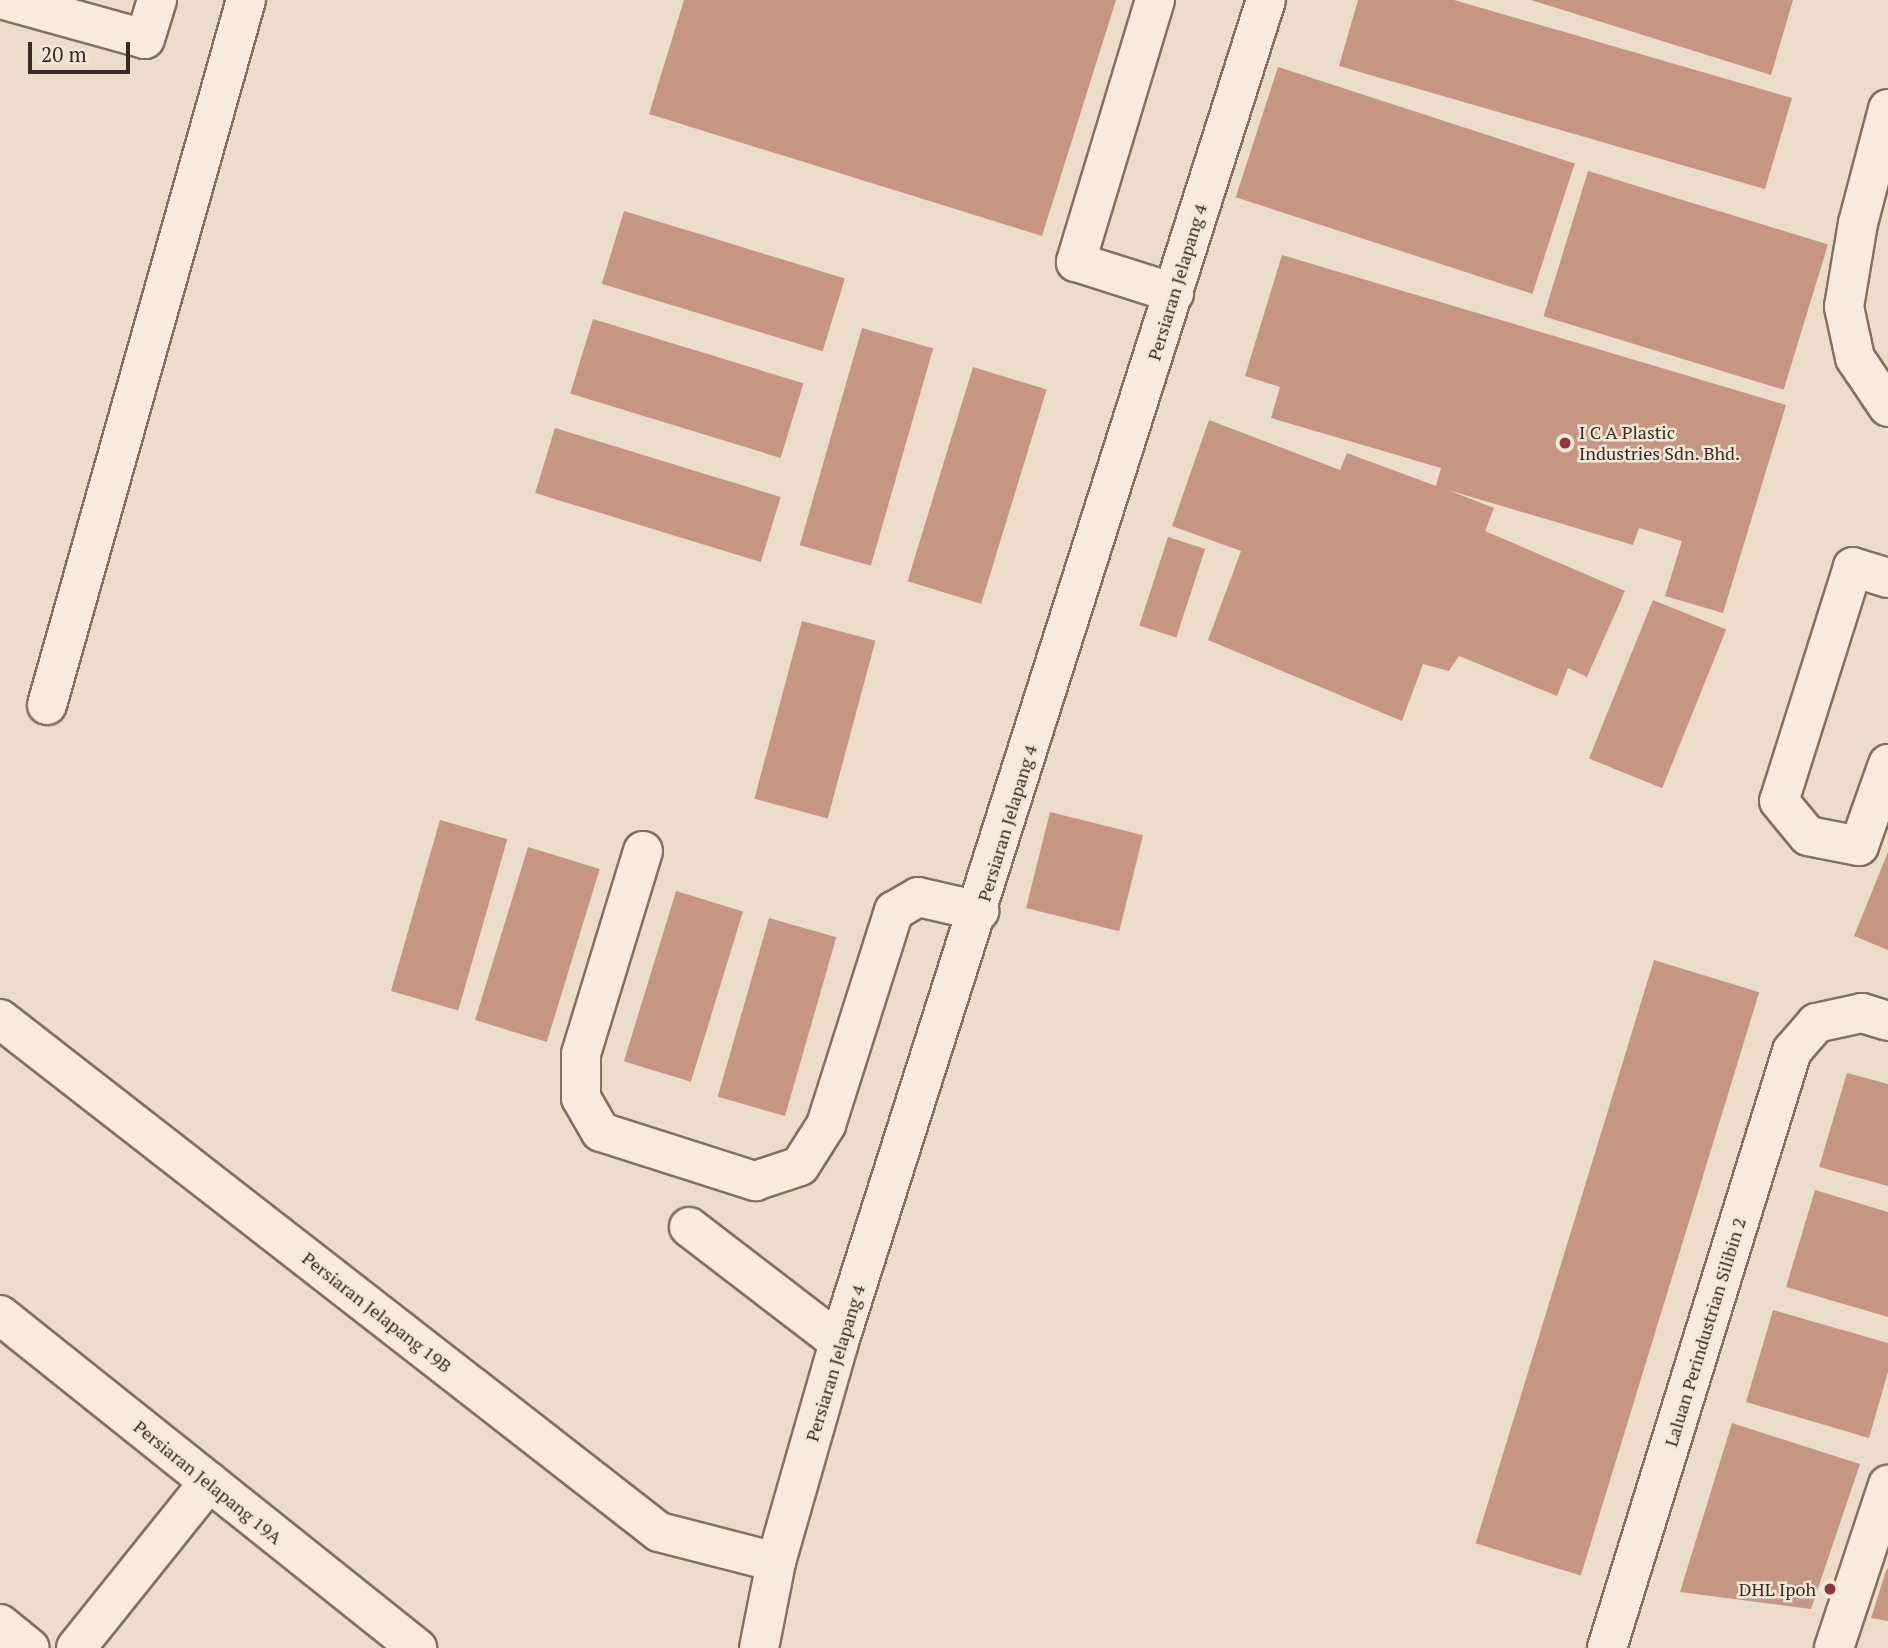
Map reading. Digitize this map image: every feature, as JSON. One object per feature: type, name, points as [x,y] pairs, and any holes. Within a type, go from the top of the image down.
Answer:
[{"type":"street","points":[[4,0],[145,39],[157,0]]},
{"type":"street","points":[[47,705],[246,0]]},
{"type":"street","points":[[1154,0],[1076,261],[1174,293]]},
{"type":"street","name":"Persiaran Jelapang 4","points":[[759,1648],[776,1562],[839,1342],[979,911],[1266,0]]},
{"type":"street","points":[[1888,109],[1858,223],[1844,307],[1855,358],[1888,407]]},
{"type":"street","points":[[1888,578],[1853,567],[1779,802],[1808,836],[1859,846],[1888,764]]},
{"type":"street","points":[[643,851],[581,1054],[582,1098],[601,1132],[755,1181],[800,1166],[826,1125],[894,911],[918,897],[979,911]]},
{"type":"street","name":"Laluan Perindustrian Silibin 2","points":[[1617,1647],[1792,1051],[1816,1023],[1862,1013],[1888,1021]]},
{"type":"street","name":"Persiaran Jelapang 19B","points":[[0,1019],[659,1532],[776,1562]]},
{"type":"street","points":[[689,1227],[839,1342]]},
{"type":"street","name":"Persiaran Jelapang 19A","points":[[0,1315],[416,1648]]},
{"type":"street","points":[[76,1648],[209,1482]]},
{"type":"street","points":[[1834,1648],[1888,1485]]},
{"type":"street","points":[[0,1624],[30,1648]]},
{"type":"building","points":[[684,0],[1116,0],[1042,236],[649,114]]},
{"type":"building","points":[[1358,0],[1454,0],[1792,98],[1765,189],[1339,66]]},
{"type":"building","points":[[1531,0],[1793,0],[1771,75]]},
{"type":"building","points":[[1278,67],[1575,163],[1532,294],[1236,197]]},
{"type":"building","points":[[1588,171],[1828,244],[1784,390],[1544,316]]},
{"type":"building","points":[[624,211],[845,279],[823,351],[602,284]]},
{"type":"building","points":[[1282,255],[1786,405],[1723,613],[1665,596],[1682,541],[1639,528],[1633,545],[1448,490],[1494,508],[1485,531],[1625,591],[1587,677],[1568,668],[1557,696],[1459,656],[1449,671],[1423,664],[1402,721],[1208,640],[1241,551],[1172,526],[1209,420],[1340,470],[1347,453],[1436,486],[1441,468],[1271,418],[1280,387],[1245,376]]},
{"type":"building","points":[[593,319],[803,383],[781,458],[570,394]]},
{"type":"building","points":[[862,328],[933,348],[871,566],[800,545]]},
{"type":"building","points":[[973,367],[1047,390],[981,604],[908,581]]},
{"type":"building","points":[[555,428],[781,497],[761,562],[535,493]]},
{"type":"building","points":[[1168,537],[1205,549],[1176,637],[1139,625]]},
{"type":"building","points":[[1653,600],[1726,630],[1662,788],[1589,759]]},
{"type":"building","points":[[802,621],[875,641],[828,818],[754,799]]},
{"type":"building","points":[[1050,812],[1143,835],[1119,931],[1026,908]]},
{"type":"building","points":[[440,820],[507,839],[458,1010],[391,991]]},
{"type":"building","points":[[528,847],[600,869],[547,1042],[475,1020]]},
{"type":"building","points":[[1888,852],[1888,950],[1854,936]]},
{"type":"building","points":[[676,891],[743,911],[691,1082],[624,1061]]},
{"type":"building","points":[[769,918],[836,937],[785,1116],[718,1097]]},
{"type":"building","points":[[1654,960],[1759,992],[1581,1576],[1476,1543]]},
{"type":"building","points":[[1847,1073],[1888,1084],[1888,1186],[1819,1167]]},
{"type":"building","points":[[1815,1190],[1888,1212],[1888,1317],[1786,1287]]},
{"type":"building","points":[[1773,1310],[1888,1343],[1888,1372],[1869,1438],[1746,1402]]},
{"type":"building","points":[[1732,1423],[1860,1464],[1811,1609],[1680,1592]]},
{"type":"building","points":[[1888,1569],[1888,1621],[1871,1618]]},
{"type":"place","name":"I C A Plastic Industries Sdn. Bhd.","points":[[1565,443]]},
{"type":"place","name":"DHL Ipoh","points":[[1830,1589]]}]
